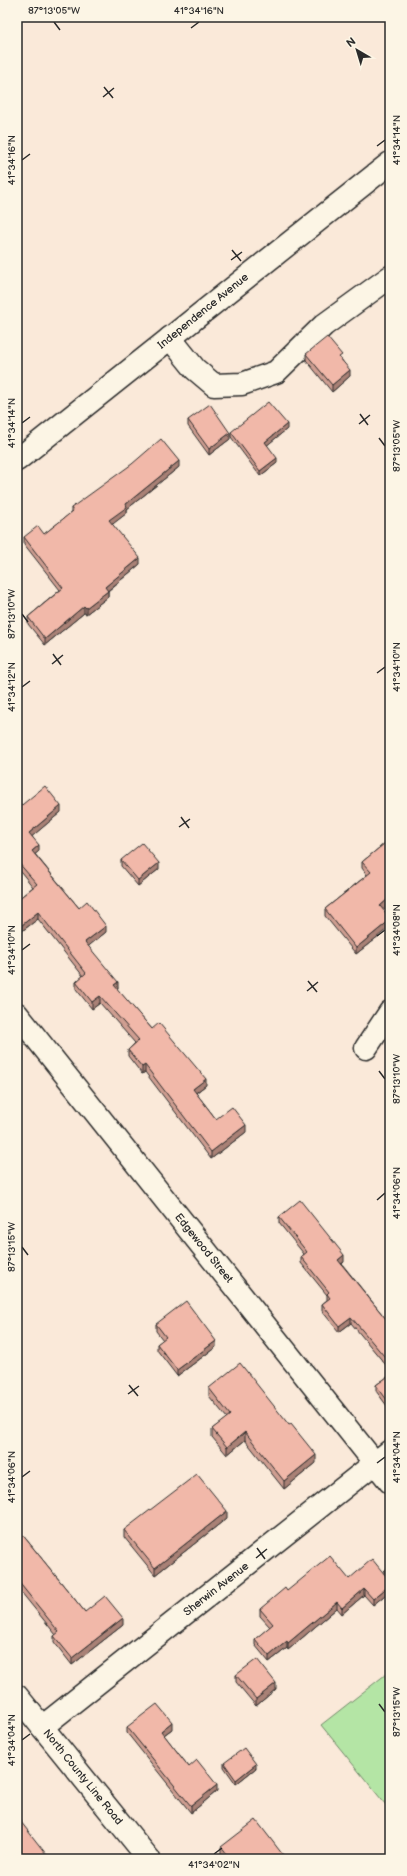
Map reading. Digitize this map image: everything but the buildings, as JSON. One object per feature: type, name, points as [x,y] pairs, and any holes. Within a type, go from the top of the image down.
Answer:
[{"type":"street","name":"Independence Avenue","points":[[17,460],[390,163]]},
{"type":"street","points":[[170,338],[195,369],[214,385],[242,384],[276,372],[324,325],[390,277]]},
{"type":"street","points":[[366,1048],[390,1012]]},
{"type":"street","name":"Edgewood Street","points":[[17,1014],[382,1457],[390,1482]]},
{"type":"street","name":"Sherwin Avenue","points":[[42,1727],[382,1457]]},
{"type":"street","name":"North County Line Road","points":[[17,1696],[149,1859]]},
{"type":"green space","points":[[390,1671],[390,1810],[321,1725]]}]
